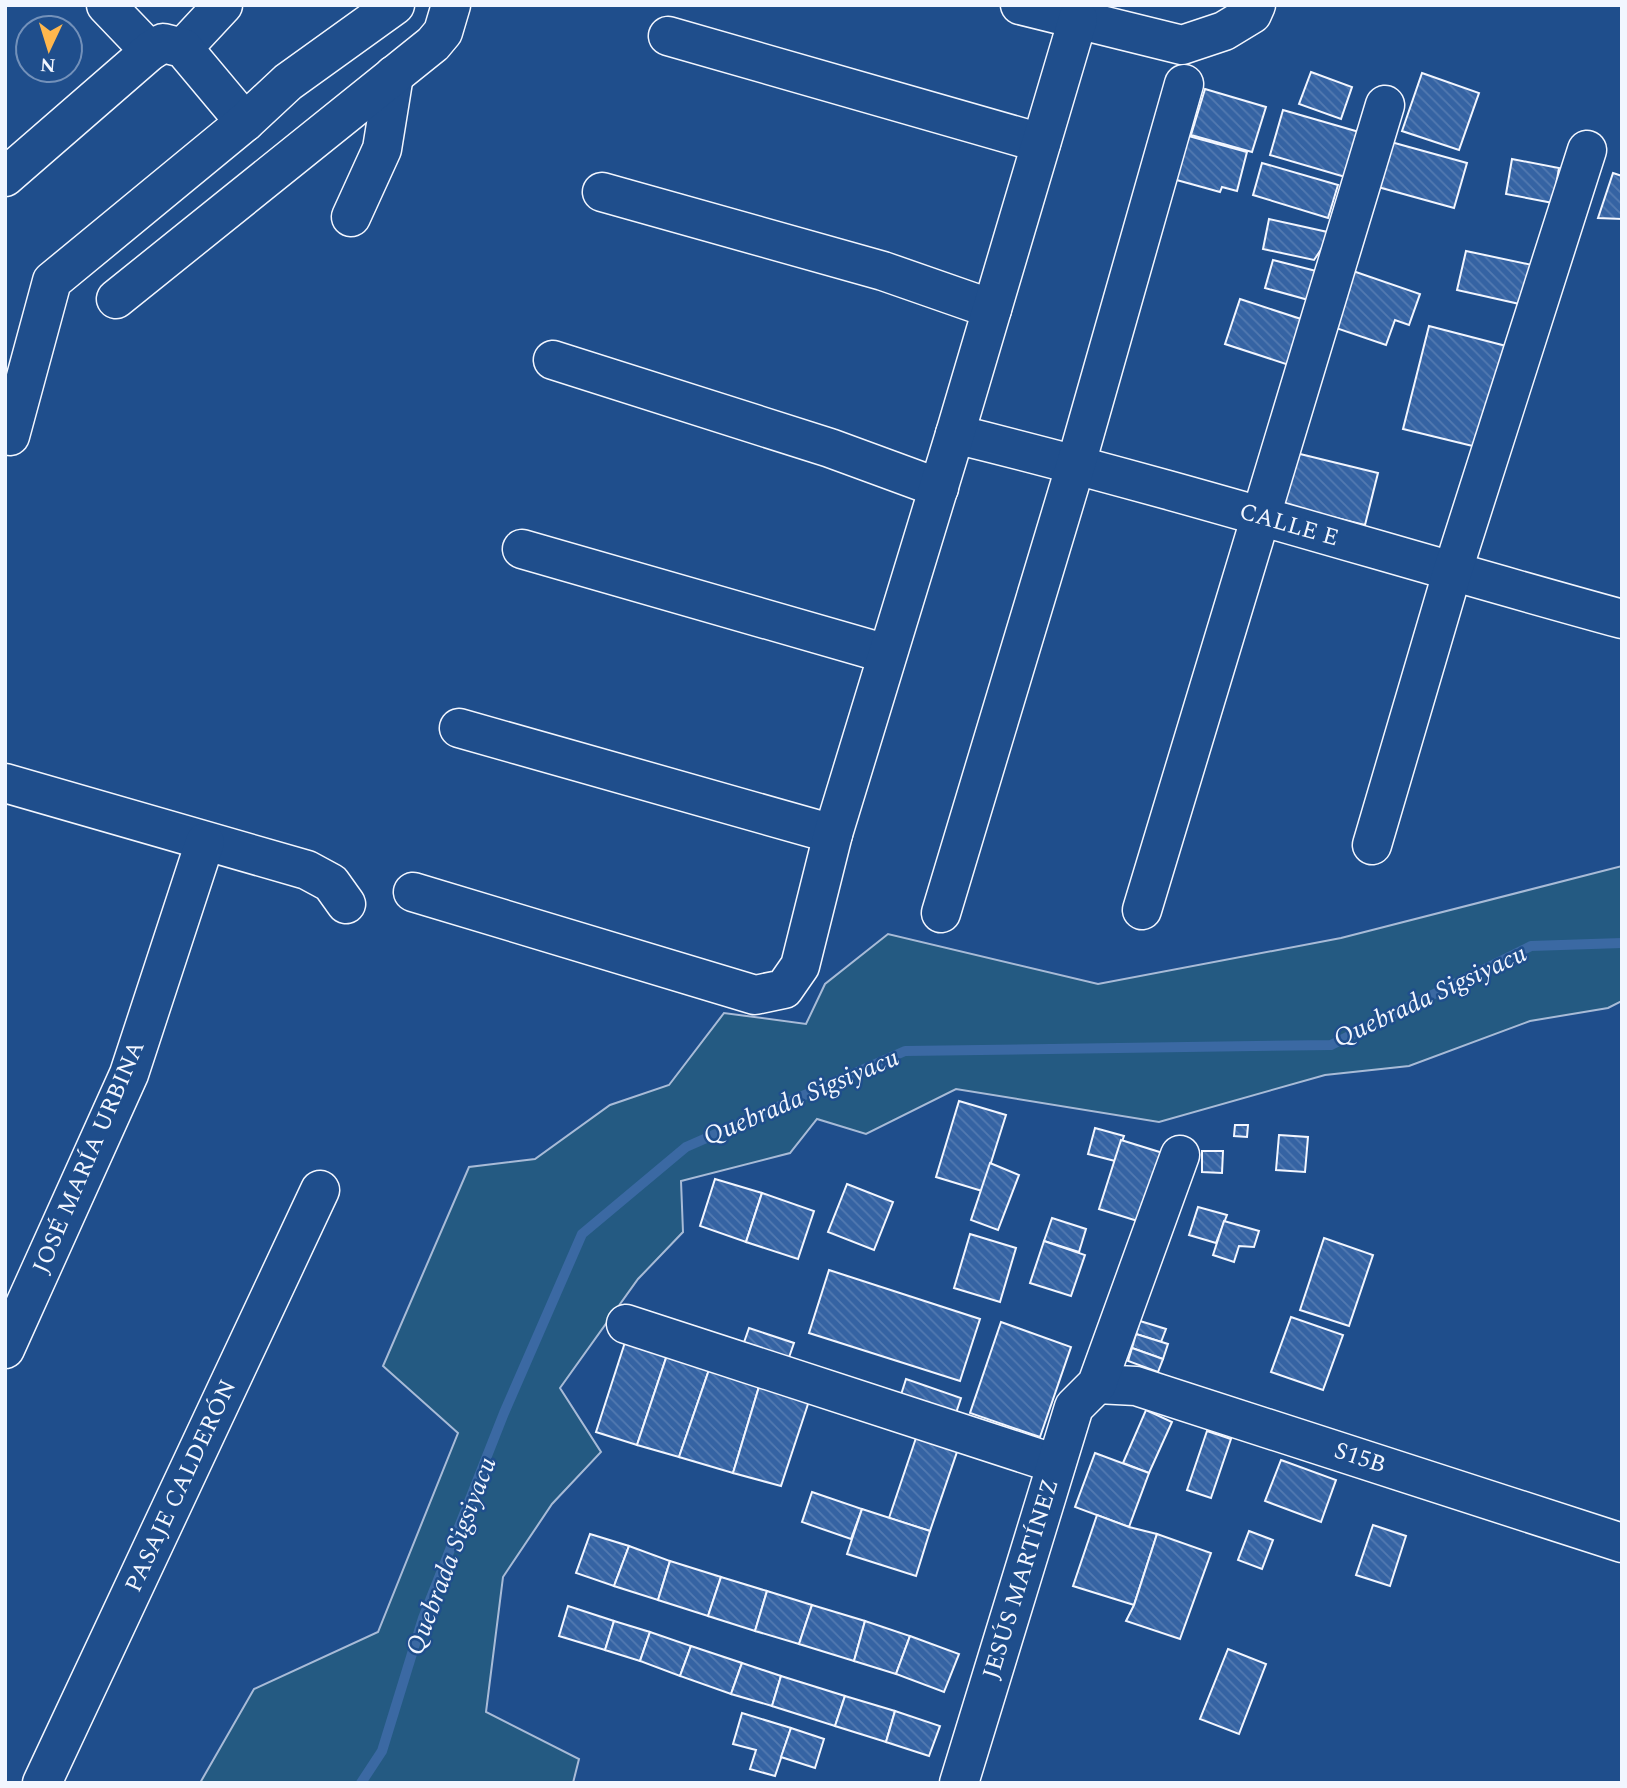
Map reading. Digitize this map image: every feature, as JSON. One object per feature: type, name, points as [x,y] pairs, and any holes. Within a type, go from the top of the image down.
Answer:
[{"type":"street","points":[[106,5],[166,50],[245,122]]},
{"type":"street","points":[[5,177],[223,5]]},
{"type":"street","points":[[10,436],[52,281],[245,122],[288,82],[395,5]]},
{"type":"street","points":[[116,299],[433,44],[443,32],[452,5]]},
{"type":"street","points":[[1020,5],[1182,45],[1224,31],[1252,14],[1256,5]]},
{"type":"street","points":[[413,892],[755,995],[784,989],[800,966],[833,834],[1078,19]]},
{"type":"street","points":[[668,36],[1041,143]]},
{"type":"street","points":[[351,217],[382,149],[394,75]]},
{"type":"street","points":[[941,913],[1076,464],[1184,84]]},
{"type":"street","points":[[1143,909],[1385,105]]},
{"type":"street","points":[[1372,845],[1452,573],[1587,150]]},
{"type":"street","points":[[602,191],[883,271],[992,309]]},
{"type":"street","points":[[553,360],[830,448],[939,488]]},
{"type":"street","name":"CALLE E","points":[[955,434],[1076,464],[1452,573],[1622,619]]},
{"type":"street","points":[[522,549],[887,654]]},
{"type":"street","points":[[459,728],[833,834]]},
{"type":"street","points":[[5,783],[307,870],[331,883],[346,904]]},
{"type":"street","name":"JOSÉ MARÍA URBINA","points":[[5,1349],[129,1074],[205,842]]},
{"type":"street","points":[[1097,1384],[1180,1155]]},
{"type":"street","name":"PASAJE CALDERÓN","points":[[42,1783],[320,1190]]},
{"type":"street","points":[[626,1324],[1056,1464]]},
{"type":"street","name":"JESÚS MARTÍNEZ","points":[[959,1783],[1074,1407],[1097,1384]]},
{"type":"street","name":"S15B","points":[[1097,1384],[1136,1386],[1622,1543]]},
{"type":"shaded area","points":[[1622,866],[1622,1001],[1608,1008],[1530,1021],[1409,1066],[1325,1075],[1159,1122],[956,1089],[866,1134],[817,1119],[790,1153],[681,1181],[683,1232],[638,1279],[560,1388],[601,1452],[552,1504],[503,1577],[486,1712],[579,1759],[573,1783],[200,1783],[254,1689],[378,1632],[458,1433],[383,1366],[469,1167],[535,1159],[610,1105],[669,1085],[724,1013],[806,1024],[825,984],[888,934],[1098,984],[1341,938]]},
{"type":"building","points":[[1311,72],[1352,87],[1341,119],[1299,104]]},
{"type":"building","points":[[1422,73],[1479,93],[1459,150],[1402,131]]},
{"type":"building","points":[[1205,89],[1266,107],[1252,152],[1191,135]]},
{"type":"building","points":[[1283,110],[1366,134],[1352,179],[1270,155]]},
{"type":"building","points":[[1185,135],[1247,152],[1237,191],[1222,187],[1220,192],[1173,179]]},
{"type":"building","points":[[1391,142],[1467,163],[1454,208],[1378,187]]},
{"type":"building","points":[[1512,159],[1559,168],[1553,203],[1506,194]]},
{"type":"building","points":[[1262,163],[1338,185],[1328,218],[1253,195]]},
{"type":"building","points":[[1613,173],[1622,176],[1622,219],[1598,218]]},
{"type":"building","points":[[1269,219],[1332,233],[1314,260],[1263,249]]},
{"type":"building","points":[[1466,251],[1532,265],[1524,305],[1457,290]]},
{"type":"building","points":[[1273,260],[1320,272],[1312,301],[1265,288]]},
{"type":"building","points":[[1350,270],[1420,294],[1409,325],[1395,320],[1386,345],[1330,326]]},
{"type":"building","points":[[1240,299],[1304,320],[1289,365],[1225,344]]},
{"type":"building","points":[[1429,326],[1510,347],[1485,449],[1403,429]]},
{"type":"building","points":[[1296,453],[1378,473],[1365,525],[1283,505]]},
{"type":"building","points":[[959,1101],[1006,1115],[982,1191],[936,1177]]},
{"type":"building","points":[[1235,1125],[1248,1125],[1247,1137],[1234,1136]]},
{"type":"building","points":[[1095,1128],[1124,1136],[1115,1161],[1088,1154]]},
{"type":"building","points":[[1279,1135],[1308,1137],[1305,1172],[1276,1170]]},
{"type":"building","points":[[1121,1140],[1166,1154],[1144,1223],[1099,1209]]},
{"type":"building","points":[[1202,1151],[1223,1151],[1222,1173],[1202,1172]]},
{"type":"building","points":[[990,1163],[1019,1175],[998,1230],[971,1220]]},
{"type":"building","points":[[715,1179],[762,1193],[746,1242],[700,1226]]},
{"type":"building","points":[[847,1184],[893,1202],[874,1250],[828,1232]]},
{"type":"building","points":[[762,1193],[814,1211],[798,1259],[746,1242]]},
{"type":"building","points":[[1198,1207],[1227,1215],[1216,1243],[1189,1235]]},
{"type":"building","points":[[1052,1218],[1086,1229],[1079,1252],[1044,1241]]},
{"type":"building","points":[[1224,1221],[1259,1231],[1254,1247],[1239,1246],[1234,1262],[1213,1255]]},
{"type":"building","points":[[970,1234],[1016,1248],[1000,1302],[954,1288]]},
{"type":"building","points":[[1324,1238],[1373,1255],[1349,1326],[1300,1310]]},
{"type":"building","points":[[1044,1241],[1085,1255],[1071,1296],[1030,1283]]},
{"type":"building","points":[[829,1270],[980,1319],[960,1381],[809,1333]]},
{"type":"building","points":[[1291,1317],[1343,1335],[1323,1390],[1271,1372]]},
{"type":"building","points":[[1140,1321],[1166,1329],[1161,1342],[1136,1334]]},
{"type":"building","points":[[1001,1322],[1071,1347],[1040,1437],[970,1413]]},
{"type":"building","points":[[749,1328],[794,1343],[786,1366],[741,1351]]},
{"type":"building","points":[[628,1333],[670,1346],[637,1445],[596,1432]]},
{"type":"building","points":[[1136,1334],[1168,1344],[1163,1359],[1132,1348]]},
{"type":"building","points":[[670,1346],[712,1361],[679,1457],[637,1445]]},
{"type":"building","points":[[1132,1348],[1163,1359],[1158,1372],[1128,1361]]},
{"type":"building","points":[[712,1361],[761,1380],[733,1473],[679,1457]]},
{"type":"building","points":[[906,1379],[961,1398],[954,1419],[899,1401]]},
{"type":"building","points":[[761,1380],[811,1395],[781,1486],[733,1473]]},
{"type":"building","points":[[1146,1410],[1172,1422],[1149,1473],[1123,1463]]},
{"type":"building","points":[[1207,1431],[1231,1439],[1211,1498],[1187,1490]]},
{"type":"building","points":[[918,1432],[959,1446],[930,1531],[889,1518]]},
{"type":"building","points":[[1095,1453],[1149,1473],[1129,1527],[1075,1507]]},
{"type":"building","points":[[1281,1460],[1336,1480],[1321,1522],[1265,1501]]},
{"type":"building","points":[[812,1492],[862,1509],[851,1539],[802,1522]]},
{"type":"building","points":[[862,1509],[930,1531],[916,1576],[847,1554]]},
{"type":"building","points":[[1097,1515],[1157,1534],[1134,1605],[1073,1586]]},
{"type":"building","points":[[1373,1525],[1406,1536],[1390,1586],[1356,1575]]},
{"type":"building","points":[[1249,1531],[1273,1540],[1262,1569],[1238,1560]]},
{"type":"building","points":[[590,1534],[629,1546],[614,1586],[576,1573]]},
{"type":"building","points":[[1157,1534],[1211,1553],[1180,1639],[1126,1621],[1134,1605]]},
{"type":"building","points":[[629,1546],[670,1561],[658,1600],[614,1586]]},
{"type":"building","points":[[670,1561],[721,1577],[708,1616],[658,1600]]},
{"type":"building","points":[[721,1577],[767,1591],[755,1631],[708,1616]]},
{"type":"building","points":[[767,1591],[812,1605],[799,1644],[755,1631]]},
{"type":"building","points":[[812,1605],[865,1621],[854,1661],[799,1644]]},
{"type":"building","points":[[568,1606],[614,1621],[605,1650],[559,1636]]},
{"type":"building","points":[[614,1621],[650,1632],[640,1661],[605,1650]]},
{"type":"building","points":[[865,1621],[910,1636],[896,1674],[854,1661]]},
{"type":"building","points":[[650,1632],[691,1646],[680,1676],[640,1661]]},
{"type":"building","points":[[910,1636],[959,1654],[944,1692],[896,1674]]},
{"type":"building","points":[[691,1646],[742,1663],[731,1694],[680,1676]]},
{"type":"building","points":[[1228,1649],[1266,1664],[1239,1734],[1200,1719]]},
{"type":"building","points":[[742,1663],[781,1676],[772,1706],[731,1694]]},
{"type":"building","points":[[781,1676],[845,1696],[835,1726],[772,1706]]},
{"type":"building","points":[[845,1696],[895,1711],[886,1742],[835,1726]]},
{"type":"building","points":[[895,1711],[940,1726],[929,1756],[886,1742]]},
{"type":"building","points":[[742,1713],[791,1728],[775,1776],[750,1769],[756,1750],[733,1744]]},
{"type":"building","points":[[791,1728],[824,1739],[815,1768],[781,1757]]},
{"type":"waterway","name":"Quebrada Sigsiyacu","points":[[361,1783],[382,1751],[423,1618],[504,1413],[582,1234],[686,1147],[905,1051],[1331,1045],[1531,946],[1622,943]]}]
